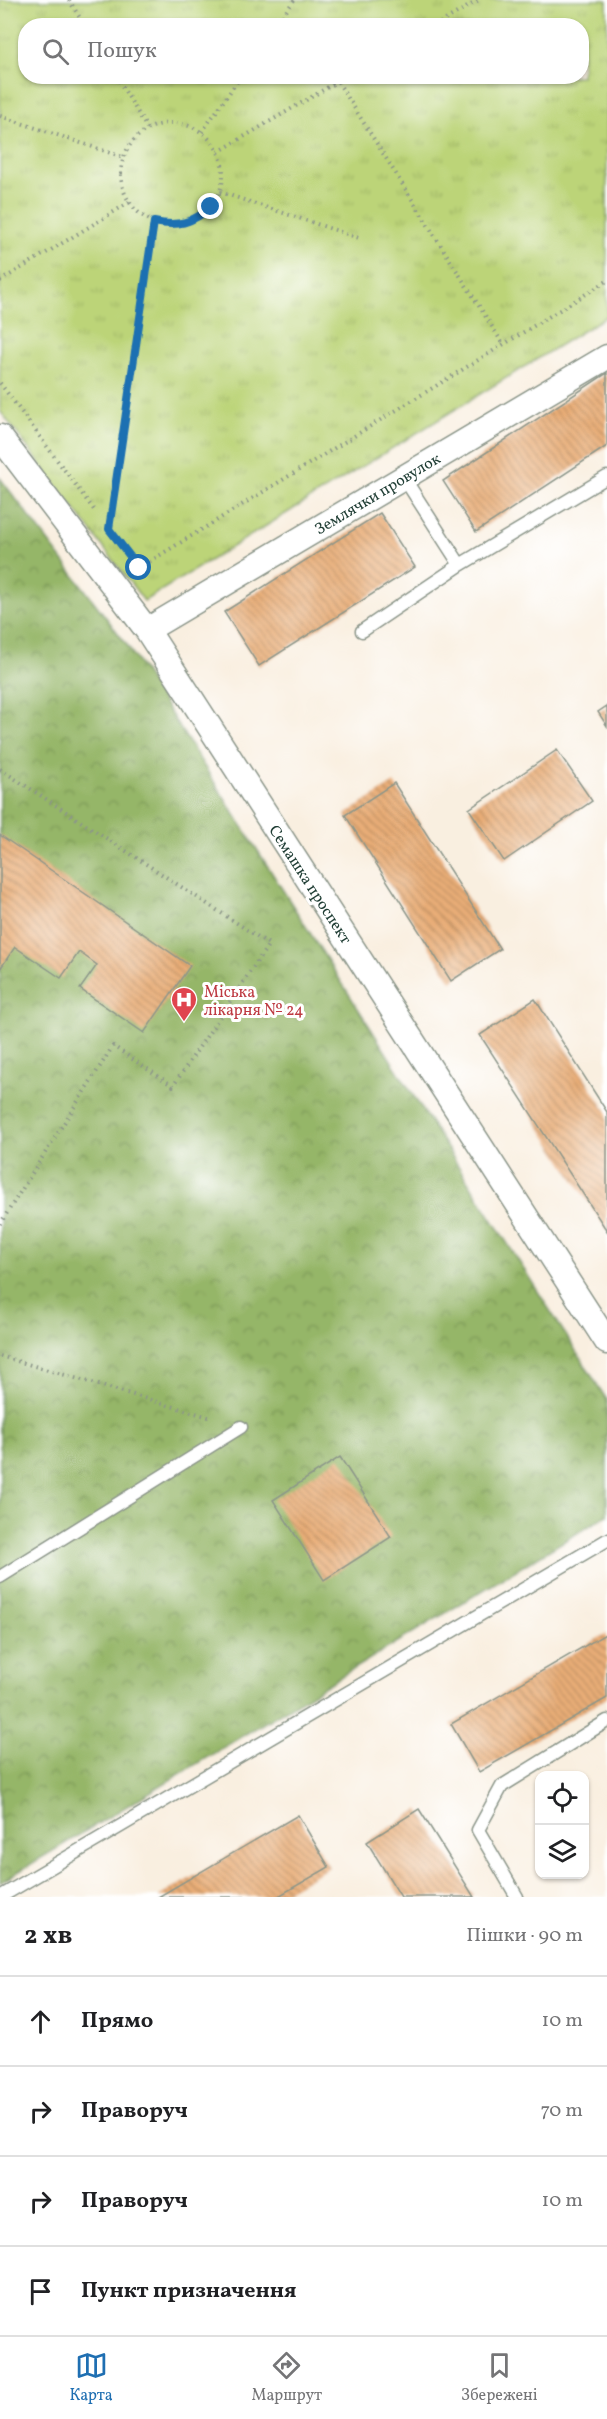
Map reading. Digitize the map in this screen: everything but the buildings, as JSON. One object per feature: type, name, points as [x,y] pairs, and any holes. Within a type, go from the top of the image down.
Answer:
[{"type":"street","name":"Землячки провулок","points":[[147,630],[607,357]]},
{"type":"street","name":"Семашка проспект","points":[[0,437],[147,630],[607,1342]]},
{"type":"lane","points":[[362,631],[460,565],[607,477]]},
{"type":"lane","points":[[404,478],[460,565]]},
{"type":"lane","points":[[0,1577],[241,1427]]},
{"type":"lane","points":[[0,1897],[607,1540]]},
{"type":"lane","points":[[517,1897],[478,1830],[502,1786],[607,1721]]},
{"type":"path","points":[[69,0],[80,18]]},
{"type":"path","points":[[282,18],[294,0]]},
{"type":"path","points":[[449,18],[479,0]]},
{"type":"path","points":[[121,84],[147,128]]},
{"type":"path","points":[[202,132],[235,84]]},
{"type":"path","points":[[218,152],[335,84]]},
{"type":"path","points":[[339,84],[503,344]]},
{"type":"path","points":[[0,116],[123,157]]},
{"type":"path","points":[[165,123],[186,124],[202,132],[218,152],[223,169],[220,192],[211,207],[197,219],[180,225],[154,222],[138,213],[123,191],[120,173],[123,157],[132,142],[147,128],[165,123]]},
{"type":"path","points":[[220,192],[363,239]]},
{"type":"path","points":[[0,281],[130,202]]},
{"type":"path","points":[[109,529],[154,222]]},
{"type":"path","points":[[102,520],[139,568],[607,281]]},
{"type":"path","points":[[0,383],[95,511]]},
{"type":"path","points":[[0,769],[269,944],[173,1086],[113,1046],[0,1224]]},
{"type":"path","points":[[0,1356],[241,1427]]},
{"type":"green space","points":[[0,0],[607,0],[607,316],[144,601],[0,411]]},
{"type":"green space","name":"Міська лікарня № 24","points":[[0,478],[127,645],[607,1400],[607,1515],[0,1883]]},
{"type":"place","name":"Міська лікарня № 24","points":[[184,1023]]},
{"type":"route","points":[[139,568],[109,529],[154,222],[180,225],[197,219],[211,207]]}]
